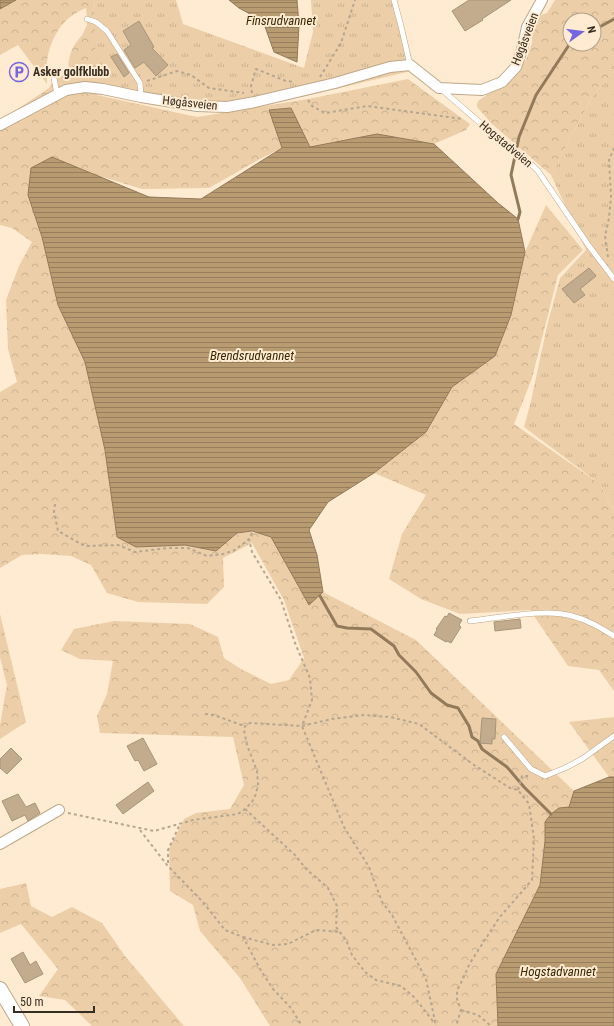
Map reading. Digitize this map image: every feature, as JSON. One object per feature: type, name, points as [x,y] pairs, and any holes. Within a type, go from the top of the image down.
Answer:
[{"type":"main road","points":[[0,990],[22,1026]]},
{"type":"street","name":"Høgåsveien","points":[[439,88],[482,90],[502,82],[516,67],[522,50],[527,27],[542,0]]},
{"type":"street","name":"Høgåsveien","points":[[0,125],[57,94],[66,90],[85,87],[197,106],[227,107],[254,98],[314,88],[390,67],[410,65]]},
{"type":"street","name":"Hogstadveien","points":[[410,65],[439,88]]},
{"type":"street","points":[[0,844],[59,810]]},
{"type":"lane","points":[[394,0],[410,65]]},
{"type":"lane","points":[[87,19],[96,22],[107,31],[140,83],[141,97]]},
{"type":"lane","points":[[54,78],[57,94]]},
{"type":"lane","name":"Hogstadveien","points":[[439,88],[524,157],[538,171],[589,246],[614,279]]},
{"type":"lane","points":[[470,621],[550,613],[571,615],[591,623],[614,636]]},
{"type":"lane","points":[[504,737],[531,769],[545,776],[582,759],[614,736]]},
{"type":"path","points":[[314,88],[316,81],[325,70],[341,43],[355,0]]},
{"type":"path","points":[[140,83],[177,71],[191,75],[209,88],[254,98],[251,86],[256,68],[286,81]]},
{"type":"path","points":[[302,90],[312,106],[325,113],[366,106],[478,121]]},
{"type":"path","points":[[604,266],[608,259],[605,236],[609,218],[611,196],[609,160],[614,148]]},
{"type":"path","points":[[55,504],[54,512],[58,531],[86,546],[118,545],[135,552],[168,548],[188,548],[207,556],[223,554],[235,550],[249,539],[252,533]]},
{"type":"path","points":[[245,809],[296,856],[306,869],[328,888],[338,906],[336,927],[346,940],[352,955],[365,972],[376,980],[401,986],[416,998],[436,1026],[426,979],[392,915],[382,902],[369,867],[344,827],[302,726],[312,700],[310,678],[295,643],[281,600],[252,552],[249,539]]},
{"type":"path","points":[[205,714],[214,715],[245,726],[250,723],[302,726],[332,719],[364,715],[390,717],[419,724],[474,765],[510,788],[518,790],[529,804],[534,839],[532,880],[499,918],[470,963],[457,990],[457,999],[461,1010],[456,1026]]},
{"type":"path","points":[[59,810],[139,829],[154,831],[193,820],[238,814],[245,809],[256,794],[258,784],[256,771],[247,745],[244,730],[245,726]]},
{"type":"path","points":[[518,790],[522,776]]},
{"type":"path","points":[[168,864],[168,850],[180,824]]},
{"type":"path","points":[[139,829],[168,864],[202,901],[225,930],[243,937],[273,945],[288,944],[316,930],[340,932]]},
{"type":"path","points":[[243,937],[260,969],[273,989],[291,1008],[302,1026]]},
{"type":"path","points":[[461,1010],[478,1015],[491,1026]]},
{"type":"green space","points":[[16,0],[95,0],[94,10],[97,95],[197,117],[308,99],[408,79],[470,124],[466,130],[434,144],[377,134],[309,148],[291,108],[270,110],[282,148],[209,188],[142,189],[103,177],[28,195],[42,237],[58,305],[85,362],[105,450],[117,537],[136,547],[185,545],[216,551],[241,532],[253,532],[271,537],[309,604],[323,592],[416,640],[574,791],[569,807],[545,822],[545,841],[540,885],[496,974],[498,1026],[270,1026],[240,978],[200,931],[193,905],[170,891],[169,849],[184,819],[196,813],[230,809],[244,785],[233,737],[100,733],[97,716],[107,694],[113,661],[80,659],[61,650],[74,629],[114,621],[190,624],[218,637],[224,658],[241,669],[271,684],[289,680],[304,658],[284,600],[252,543],[223,558],[224,587],[207,604],[138,602],[107,593],[91,565],[71,556],[42,554],[22,555],[0,568],[0,392],[17,382],[8,349],[6,300],[19,266],[32,242],[12,228],[0,225],[0,121],[49,88],[54,78],[68,75],[69,61],[72,50],[78,40],[88,30],[86,8],[72,16],[61,26],[53,39],[48,55],[47,84],[18,45],[0,55],[0,9]]},
{"type":"green space","name":"Asker golfklubb","points":[[95,0],[176,0],[183,24],[304,68],[313,32],[311,0],[392,0],[411,71],[301,97],[205,111],[185,110],[100,93],[72,57],[94,10]]},
{"type":"green space","points":[[555,0],[614,0],[614,71],[592,97],[551,175],[492,124],[477,107],[478,101],[504,84],[526,60],[532,43],[532,34],[528,20],[547,13]]},
{"type":"green space","points":[[614,71],[614,513],[600,484],[524,427],[547,326],[560,278],[586,250],[551,175],[592,97]]},
{"type":"green space","points":[[546,205],[583,250],[558,275],[532,378],[514,424],[600,484],[614,513],[614,691],[599,670],[568,666],[530,610],[460,614],[421,599],[389,579],[402,534],[426,495],[374,473],[426,432],[452,387],[495,356],[511,315],[525,252]]},
{"type":"green space","points":[[0,614],[26,722],[0,739],[0,725],[7,685],[0,657]]},
{"type":"green space","points":[[614,717],[614,777],[609,777],[569,722]]},
{"type":"green space","points":[[26,883],[31,906],[52,917],[72,907],[102,923],[125,956],[184,1026],[92,1026],[65,1000],[39,996],[58,969],[21,924],[0,933],[0,889]]},
{"type":"water","points":[[0,0],[16,0],[0,9]]},
{"type":"water","name":"Finsrudvannet","points":[[229,0],[297,0],[299,25],[297,62],[274,52],[263,21],[239,8]]},
{"type":"water","name":"Brendsrudvannet","points":[[291,108],[310,147],[377,134],[434,144],[498,203],[518,219],[525,252],[511,315],[495,356],[452,387],[426,432],[374,473],[328,502],[309,530],[317,555],[323,592],[309,605],[271,537],[252,531],[237,533],[216,551],[185,545],[136,547],[117,537],[105,450],[85,362],[58,305],[42,237],[28,195],[31,168],[52,157],[149,197],[201,199],[282,148],[269,110]]},
{"type":"water","name":"Hogstadvannet","points":[[609,777],[614,777],[614,1026],[498,1026],[496,974],[540,885],[545,841],[545,822],[551,814],[559,808],[569,807],[574,791]]},
{"type":"building","points":[[469,0],[511,0],[465,31],[452,11]]},
{"type":"building","points":[[139,21],[154,47],[152,48],[168,65],[156,76],[144,62],[135,68],[124,50],[131,45],[123,31]]},
{"type":"building","points":[[117,54],[129,73],[124,77],[111,57]]},
{"type":"building","points":[[589,268],[596,276],[580,289],[585,295],[574,303],[562,289]]},
{"type":"building","points":[[449,613],[462,620],[459,625],[461,627],[451,643],[446,642],[434,635],[437,630],[436,629],[445,616],[447,617]]},
{"type":"building","points":[[520,619],[521,628],[495,631],[494,622]]},
{"type":"building","points":[[482,718],[496,719],[495,739],[492,739],[492,744],[480,743]]},
{"type":"building","points":[[143,738],[157,764],[144,771],[138,760],[135,761],[127,746]]},
{"type":"building","points":[[11,748],[22,759],[7,774],[0,768],[0,759]]},
{"type":"building","points":[[148,782],[154,791],[123,814],[116,805]]},
{"type":"building","points":[[18,794],[26,807],[35,803],[40,813],[28,821],[25,815],[12,821],[2,801]]},
{"type":"building","points":[[23,952],[30,965],[36,961],[43,974],[25,983],[11,959]]},
{"type":"waterway","points":[[602,26],[614,19]]},
{"type":"waterway","points":[[518,219],[520,212],[511,175],[519,137],[536,95],[564,52]]},
{"type":"waterway","points":[[320,596],[337,626],[371,629],[394,646],[399,655],[416,672],[431,693],[447,705],[458,708],[469,726],[472,737],[478,741],[482,749],[507,767],[524,787],[551,814]]},
{"type":"place","name":"Asker golfklubb","points":[[19,72]]}]
